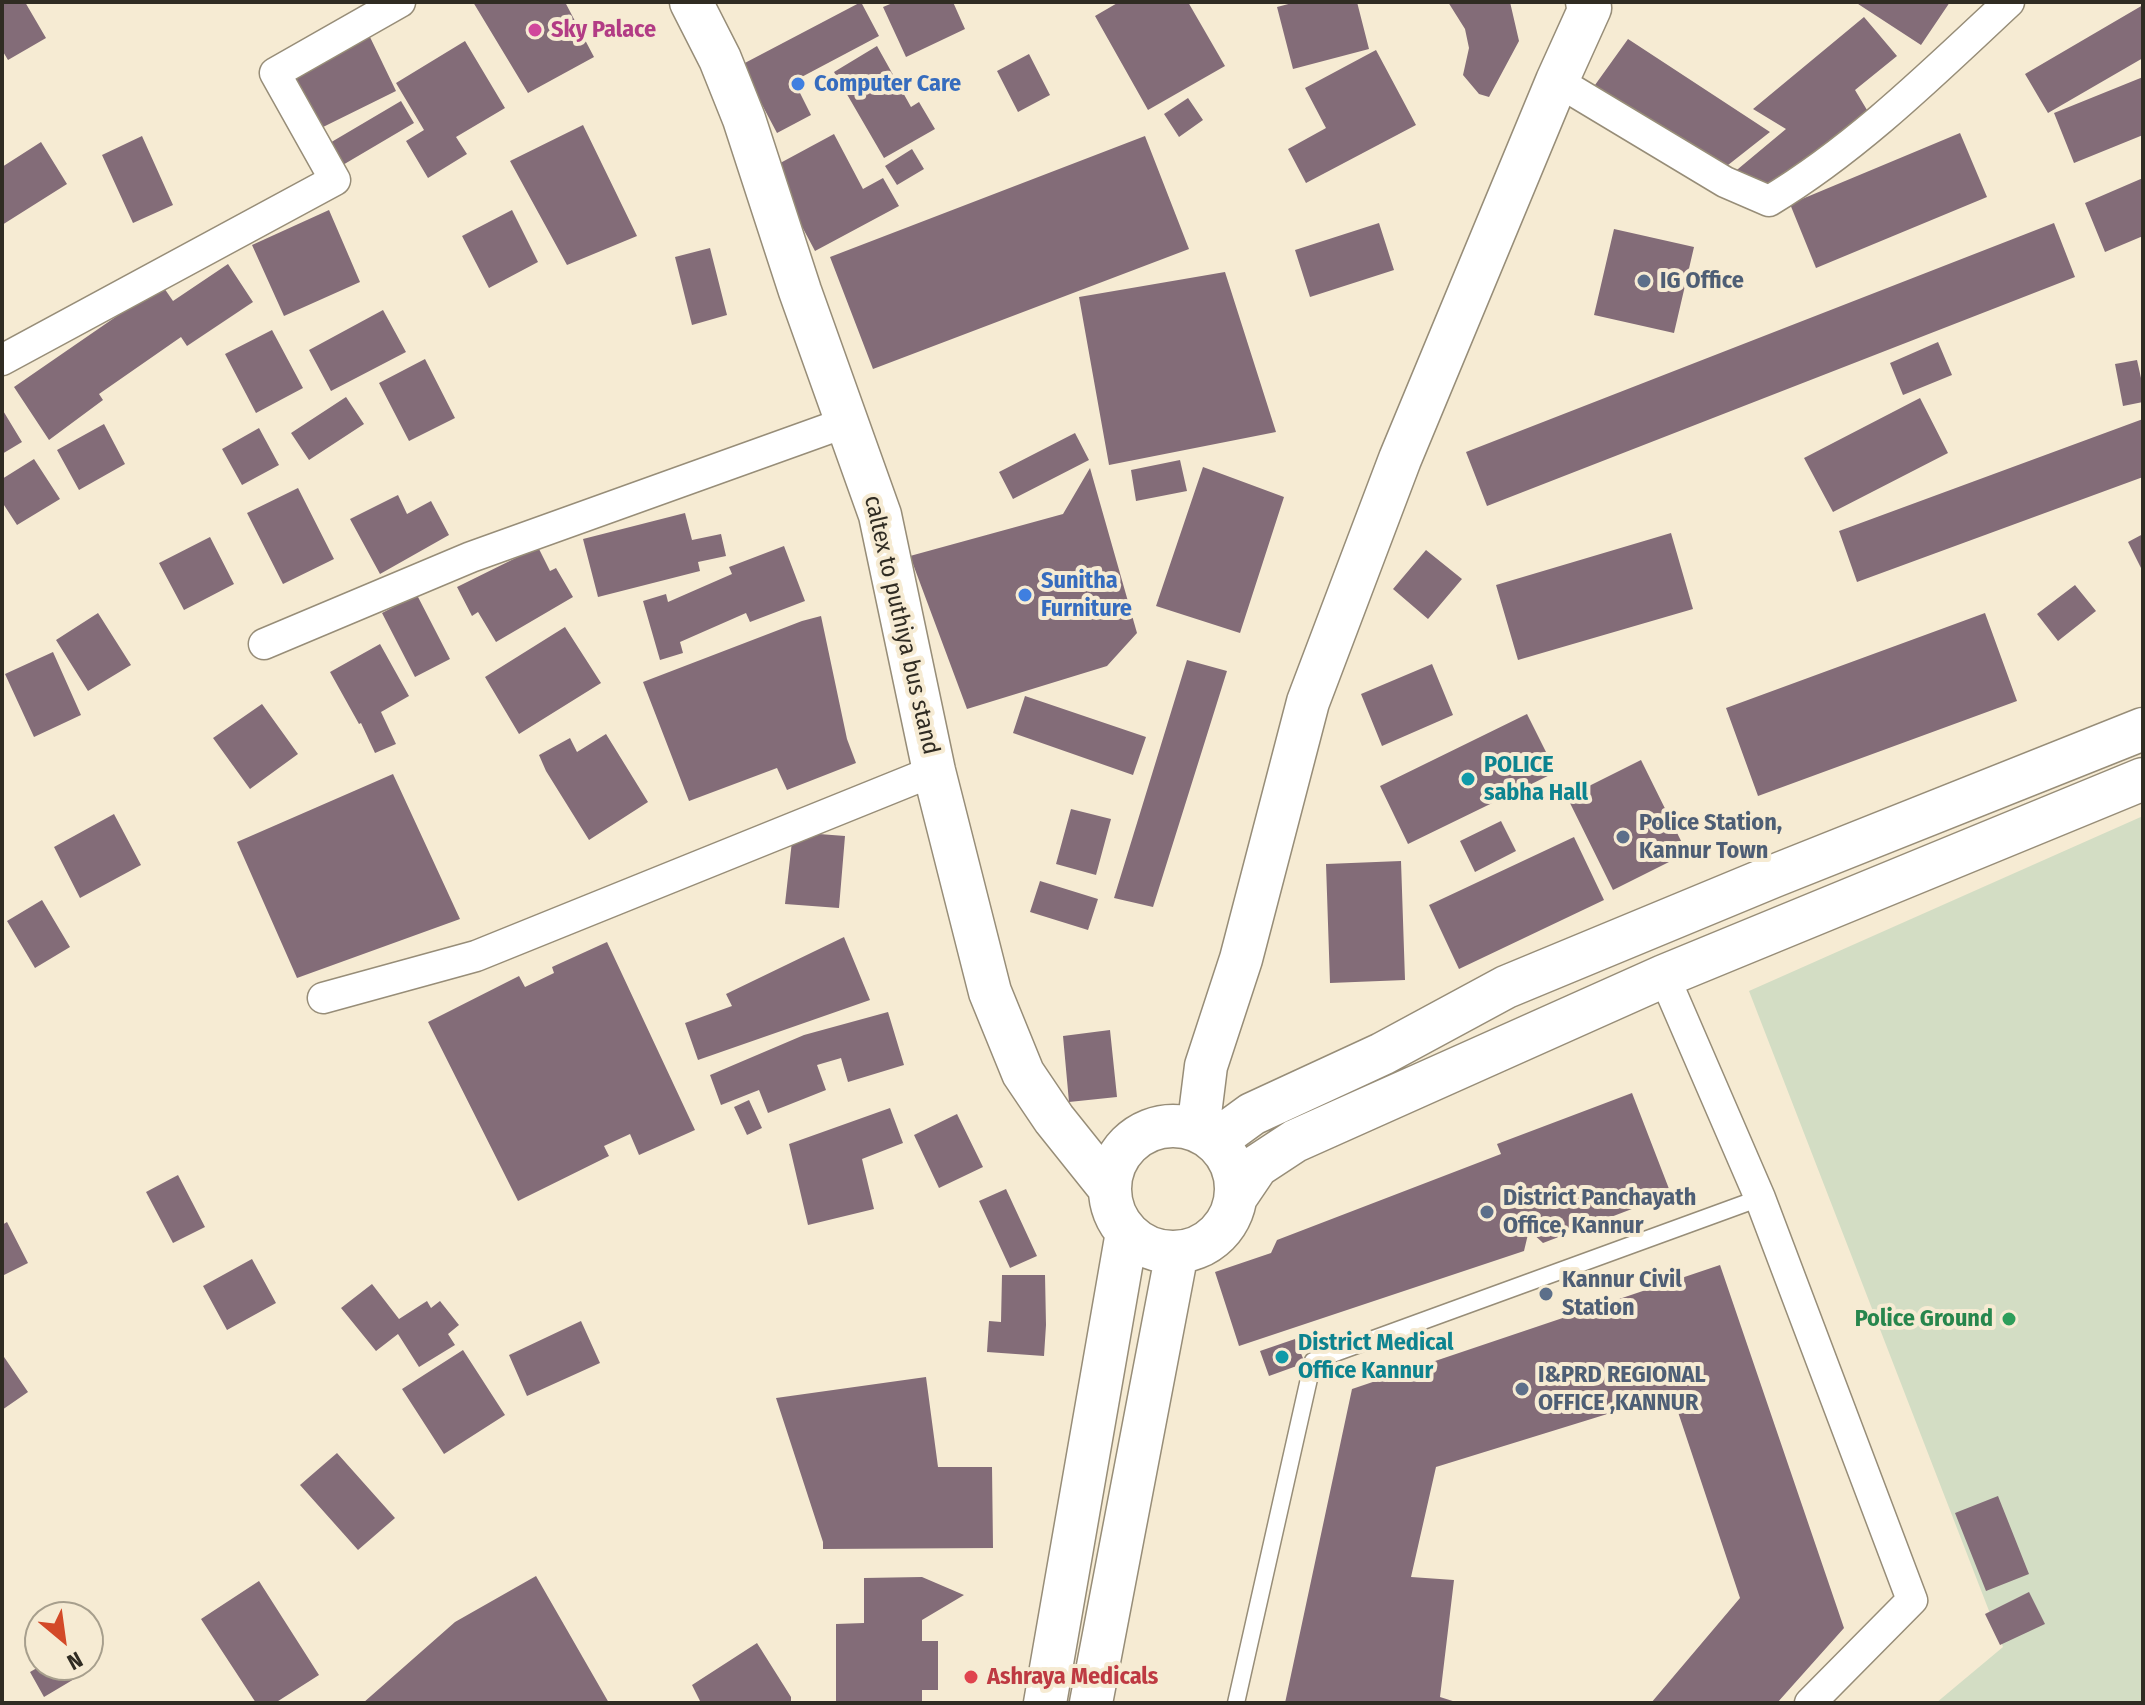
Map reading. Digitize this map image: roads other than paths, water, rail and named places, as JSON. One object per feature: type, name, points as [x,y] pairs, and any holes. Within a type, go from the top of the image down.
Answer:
[{"type":"main road","name":"caltex to puthiya bus stand","points":[[691,2],[720,59],[744,119],[800,291],[880,515],[934,771],[990,992],[1023,1073],[1054,1119],[1110,1189]]},
{"type":"main road","points":[[1207,1136],[1206,1066],[1241,959],[1308,702],[1400,459],[1590,4]]},
{"type":"main road","points":[[1207,1136],[1382,1054],[1506,987],[2143,729]]},
{"type":"main road","points":[[1236,1197],[1257,1166],[1295,1141],[1664,976],[2143,779]]},
{"type":"main road","points":[[1163,1126],[1181,1126],[1207,1136],[1229,1157],[1236,1177],[1236,1197],[1230,1218],[1217,1235],[1199,1247],[1177,1252],[1159,1250],[1141,1243],[1127,1232],[1112,1205],[1110,1189],[1112,1172],[1120,1155],[1139,1137],[1163,1126]]},
{"type":"main road","points":[[1045,1703],[1127,1232]]},
{"type":"main road","points":[[1091,1703],[1177,1252]]},
{"type":"street","points":[[2,360],[335,180],[275,73],[400,2]]},
{"type":"street","points":[[1557,81],[1725,182],[1769,201],[1854,139],[2009,2]]},
{"type":"street","points":[[264,644],[471,557],[847,422]]},
{"type":"street","points":[[323,998],[476,956],[934,771]]},
{"type":"street","points":[[1664,976],[1760,1198],[1912,1600],[1810,1703]]},
{"type":"lane","points":[[1236,1703],[1313,1361],[1760,1198]]},
{"type":"place","name":"Sky Palace","points":[[535,30]]},
{"type":"place","name":"Computer Care","points":[[798,84]]},
{"type":"place","name":"IG Office","points":[[1644,281]]},
{"type":"place","name":"Sunitha Furniture","points":[[1025,595]]},
{"type":"place","name":"POLICE sabha Hall","points":[[1468,779]]},
{"type":"place","name":"Police Station, Kannur Town","points":[[1623,837]]},
{"type":"place","name":"District Panchayath Office, Kannur","points":[[1487,1212]]},
{"type":"place","name":"Kannur Civil Station","points":[[1546,1294]]},
{"type":"place","name":"Police Ground","points":[[2009,1319]]},
{"type":"place","name":"District Medical Office Kannur","points":[[1282,1357]]},
{"type":"place","name":"I&PRD REGIONAL OFFICE ,KANNUR","points":[[1522,1389]]},
{"type":"place","name":"Ashraya Medicals","points":[[971,1677]]}]
